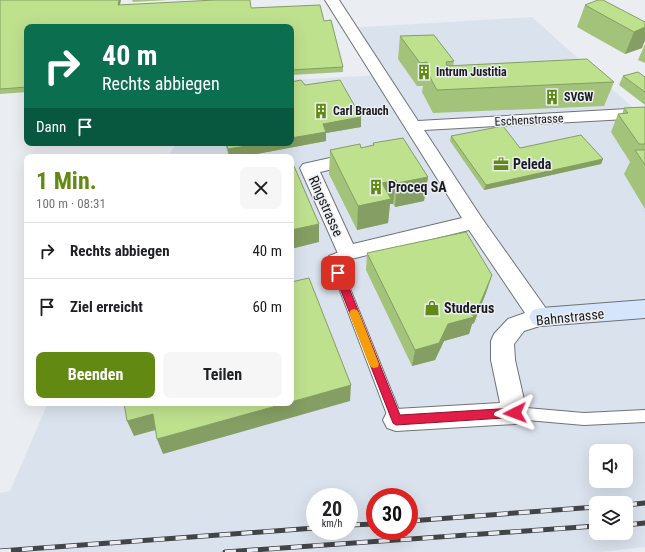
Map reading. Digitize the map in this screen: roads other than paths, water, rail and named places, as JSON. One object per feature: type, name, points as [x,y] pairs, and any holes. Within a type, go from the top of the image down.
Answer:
[{"type":"street","points":[[332,0],[414,126],[417,145],[474,222],[523,294],[541,317]]},
{"type":"street","name":"Eschenstrasse","points":[[414,126],[645,113]]},
{"type":"street","name":"Ringstrasse","points":[[371,155],[300,170],[347,253],[474,222]]},
{"type":"street","name":"Bahnstrasse","points":[[515,413],[503,360],[502,341],[516,326],[541,317],[645,309]]},
{"type":"street","points":[[396,420],[515,413]]},
{"type":"lane","points":[[347,253],[333,259],[396,420]]},
{"type":"lane","points":[[515,413],[584,420],[645,416]]},
{"type":"railway","points":[[633,504],[645,503]]},
{"type":"railway","points":[[418,520],[589,508]]},
{"type":"railway","points":[[633,524],[645,523]]},
{"type":"railway","points":[[358,525],[366,524]]},
{"type":"railway","points":[[225,552],[589,526]]},
{"type":"railway","points":[[0,551],[306,529]]},
{"type":"place","name":"Intrum Justitia","points":[[424,72]]},
{"type":"place","name":"SVGW","points":[[552,97]]},
{"type":"place","name":"Carl Brauch","points":[[321,111]]},
{"type":"place","name":"Peleda","points":[[501,164]]},
{"type":"place","name":"Proceq SA","points":[[376,187]]},
{"type":"place","name":"Studerus","points":[[432,308]]}]
